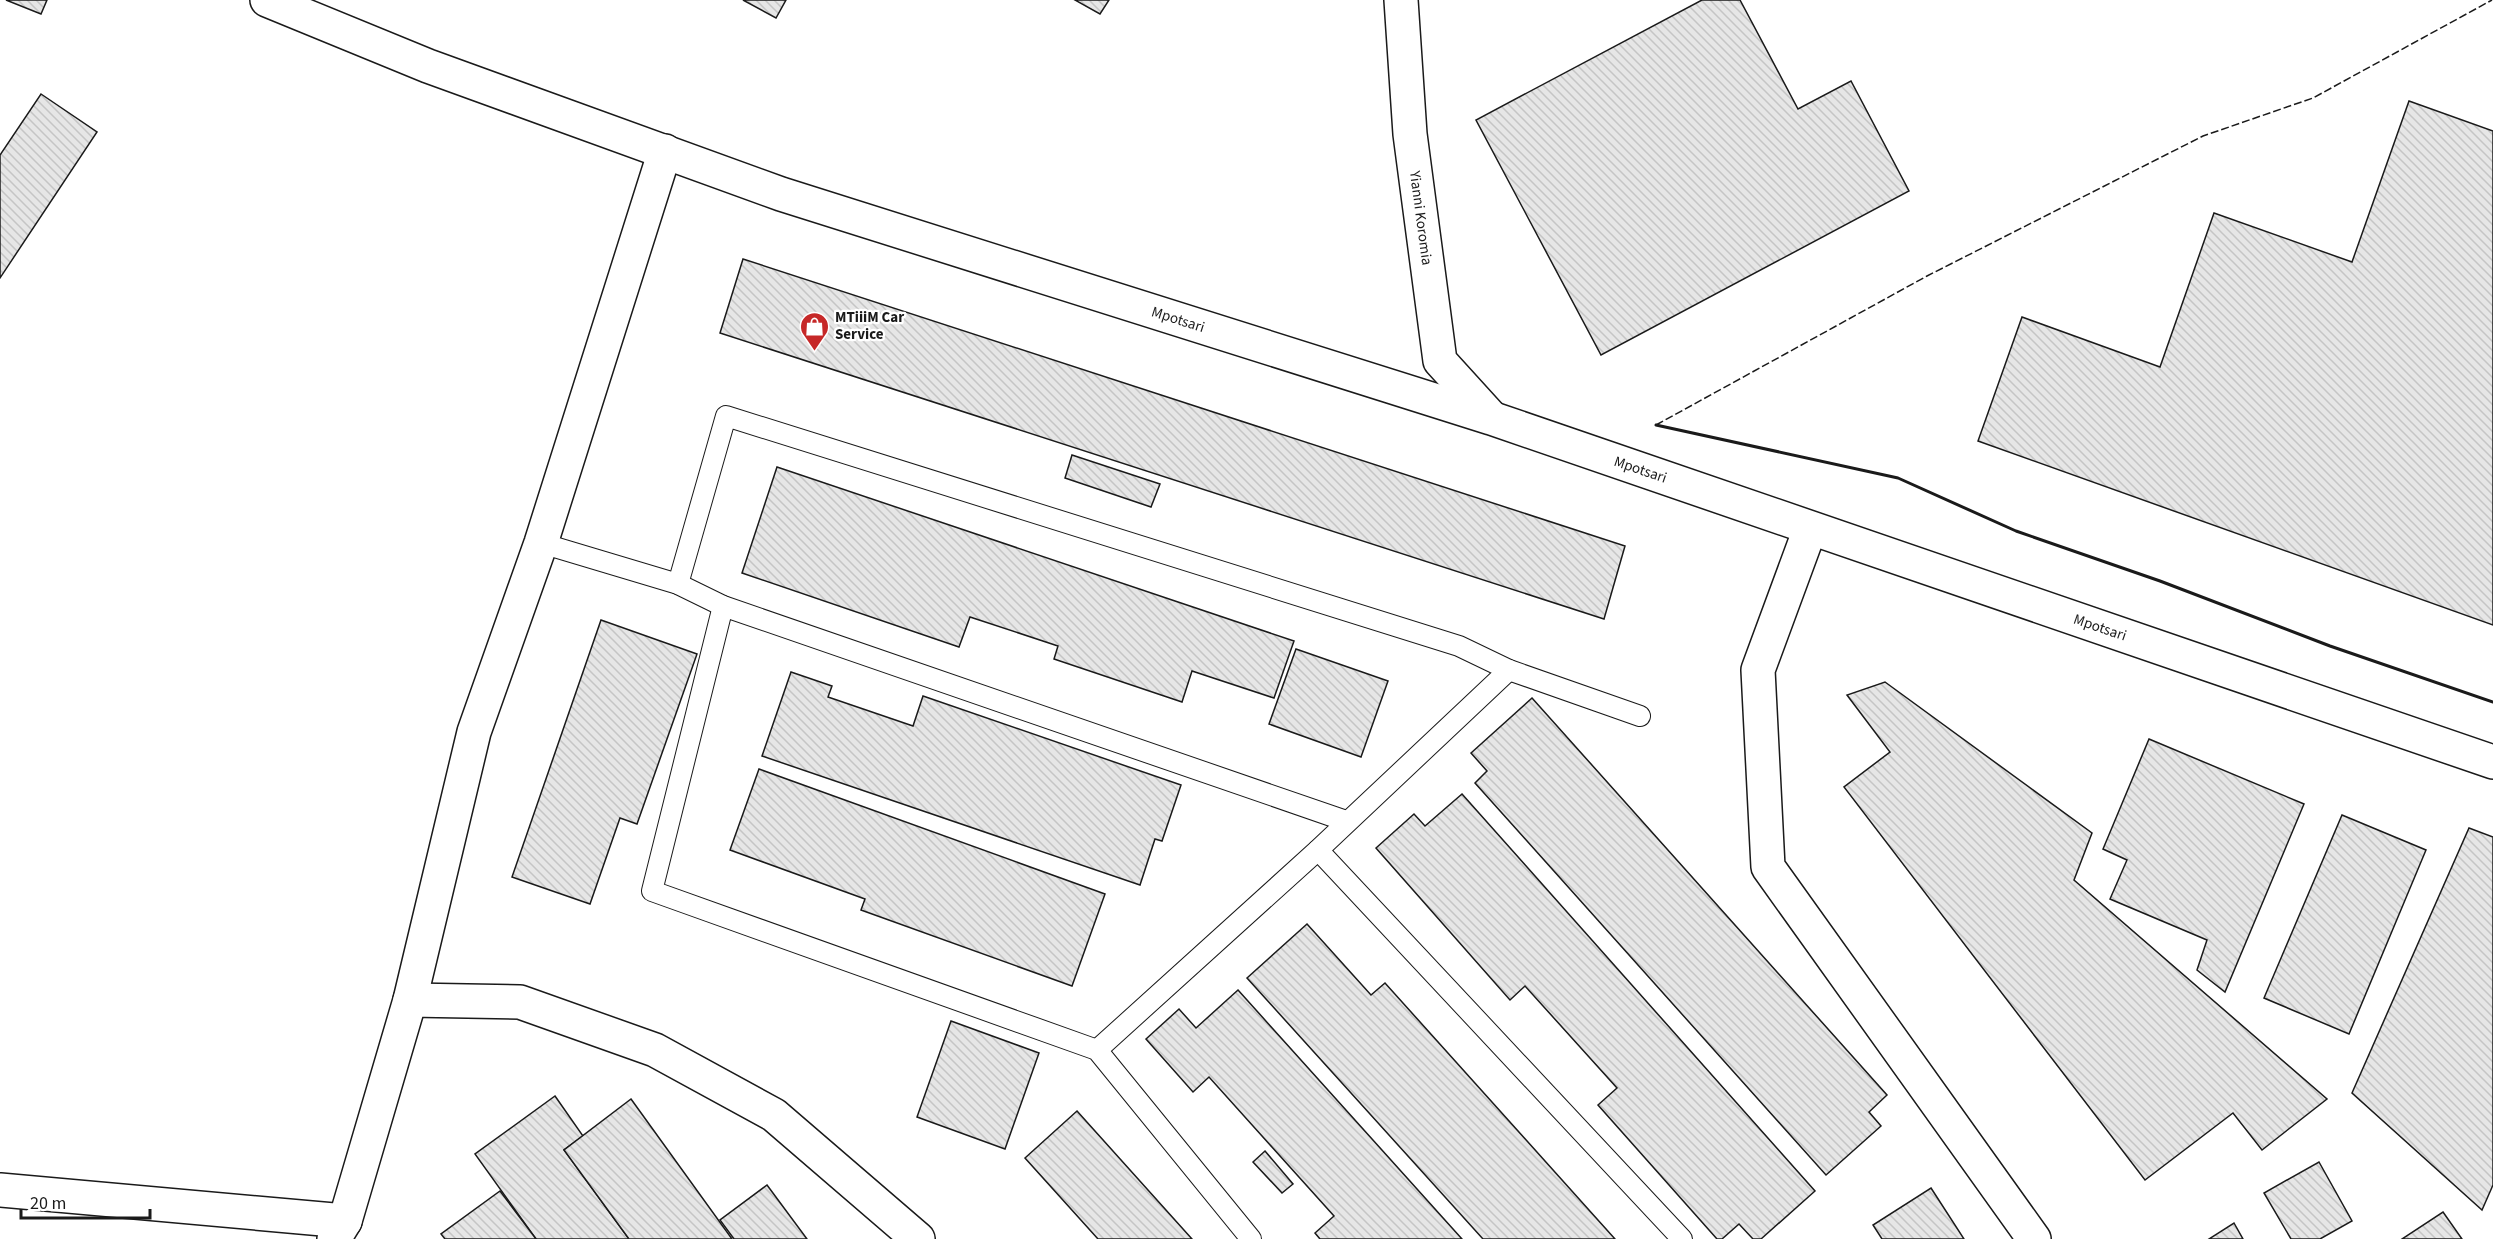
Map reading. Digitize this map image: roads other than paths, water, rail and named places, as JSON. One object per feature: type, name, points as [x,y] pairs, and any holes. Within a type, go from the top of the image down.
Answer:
[{"type":"street","name":"Mpotsari","points":[[267,0],[428,66],[665,150],[781,194],[1491,418],[2493,762]]},
{"type":"street","name":"Yianni Koromia","points":[[1401,0],[1410,134],[1440,361],[1491,418]]},
{"type":"street","points":[[0,1190],[340,1230],[410,1000],[474,732],[541,543],[665,150]]},
{"type":"street","points":[[1810,529],[1758,670],[1768,867],[2034,1239]]},
{"type":"street","points":[[410,1000],[520,1002],[655,1050],[774,1114],[918,1239]]},
{"type":"lane","points":[[678,584],[726,416],[1459,646],[1509,670],[1640,716]]},
{"type":"lane","points":[[541,543],[678,584],[723,606],[1346,821]]},
{"type":"lane","points":[[723,606],[652,891],[1097,1050],[1251,1239]]},
{"type":"lane","points":[[1097,1050],[1318,850],[1346,821],[1509,670]]},
{"type":"lane","points":[[1318,850],[1682,1239]]},
{"type":"place","name":"MTiiiM Car Service","points":[[814,352]]}]
